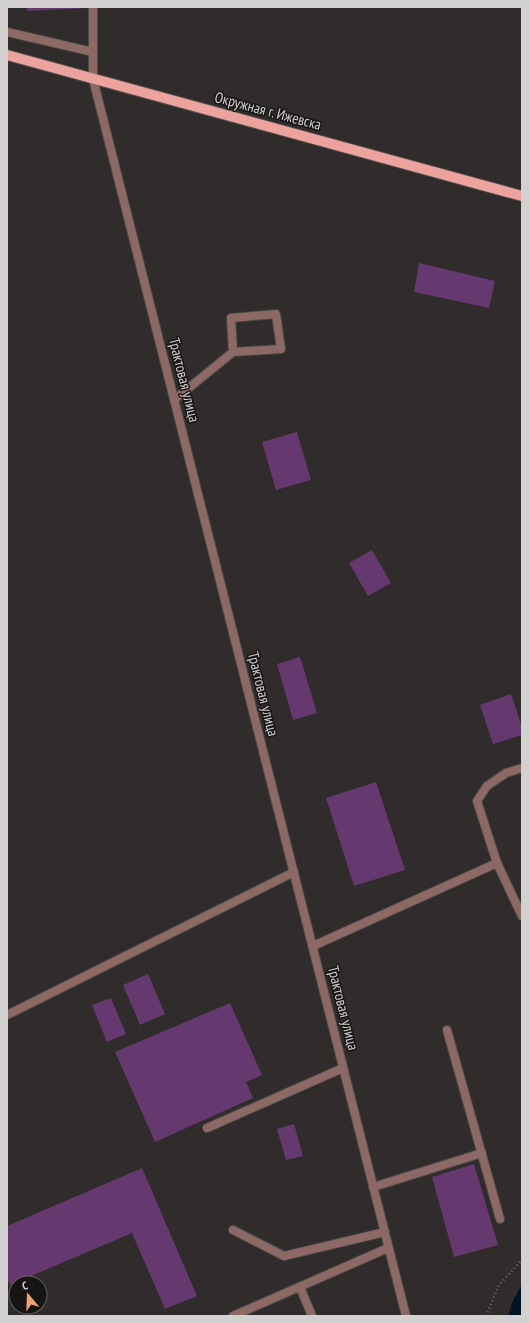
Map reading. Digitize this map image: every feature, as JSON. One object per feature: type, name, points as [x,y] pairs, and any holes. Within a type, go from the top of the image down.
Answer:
[{"type":"main road","name":"Окружная г. Ижевска","points":[[7,55],[93,80],[522,196]]},
{"type":"street","name":"Трактовая улица","points":[[93,7],[93,80],[406,1316]]},
{"type":"street","points":[[7,32],[93,52]]},
{"type":"street","points":[[174,400],[233,352],[281,349],[276,314],[231,318],[233,352]]},
{"type":"street","points":[[522,768],[506,773],[487,786],[476,801],[497,863],[522,916]]},
{"type":"street","points":[[313,946],[497,863]]},
{"type":"street","points":[[7,1015],[294,872]]},
{"type":"street","points":[[447,1030],[500,1218]]},
{"type":"street","points":[[208,1128],[343,1068]]},
{"type":"street","points":[[373,1187],[482,1153]]},
{"type":"street","points":[[233,1230],[284,1256],[385,1232]]},
{"type":"street","points":[[233,1316],[388,1248]]},
{"type":"street","points":[[300,1287],[312,1316]]},
{"type":"path","points":[[486,1316],[499,1285],[522,1260]]},
{"type":"water","points":[[522,1284],[522,1316],[508,1316],[512,1303]]},
{"type":"building","points":[[27,7],[88,7],[88,8],[27,11]]},
{"type":"building","points":[[419,263],[495,281],[489,308],[414,292]]},
{"type":"building","points":[[297,432],[311,480],[276,490],[262,442]]},
{"type":"building","points":[[372,550],[391,583],[368,596],[349,563]]},
{"type":"building","points":[[300,657],[317,713],[293,720],[277,664]]},
{"type":"building","points":[[511,694],[522,727],[522,735],[493,744],[480,705]]},
{"type":"building","points":[[376,782],[405,870],[354,886],[326,798]]},
{"type":"building","points":[[148,974],[165,1014],[140,1025],[123,985]]},
{"type":"building","points":[[111,998],[126,1034],[107,1042],[92,1005]]},
{"type":"building","points":[[230,1003],[262,1075],[246,1082],[253,1098],[155,1142],[115,1052]]},
{"type":"building","points":[[294,1124],[303,1156],[286,1160],[277,1129]]},
{"type":"building","points":[[474,1164],[498,1245],[454,1257],[432,1177]]},
{"type":"building","points":[[142,1168],[197,1296],[165,1309],[132,1233],[33,1275],[8,1275],[8,1280],[7,1226]]}]
